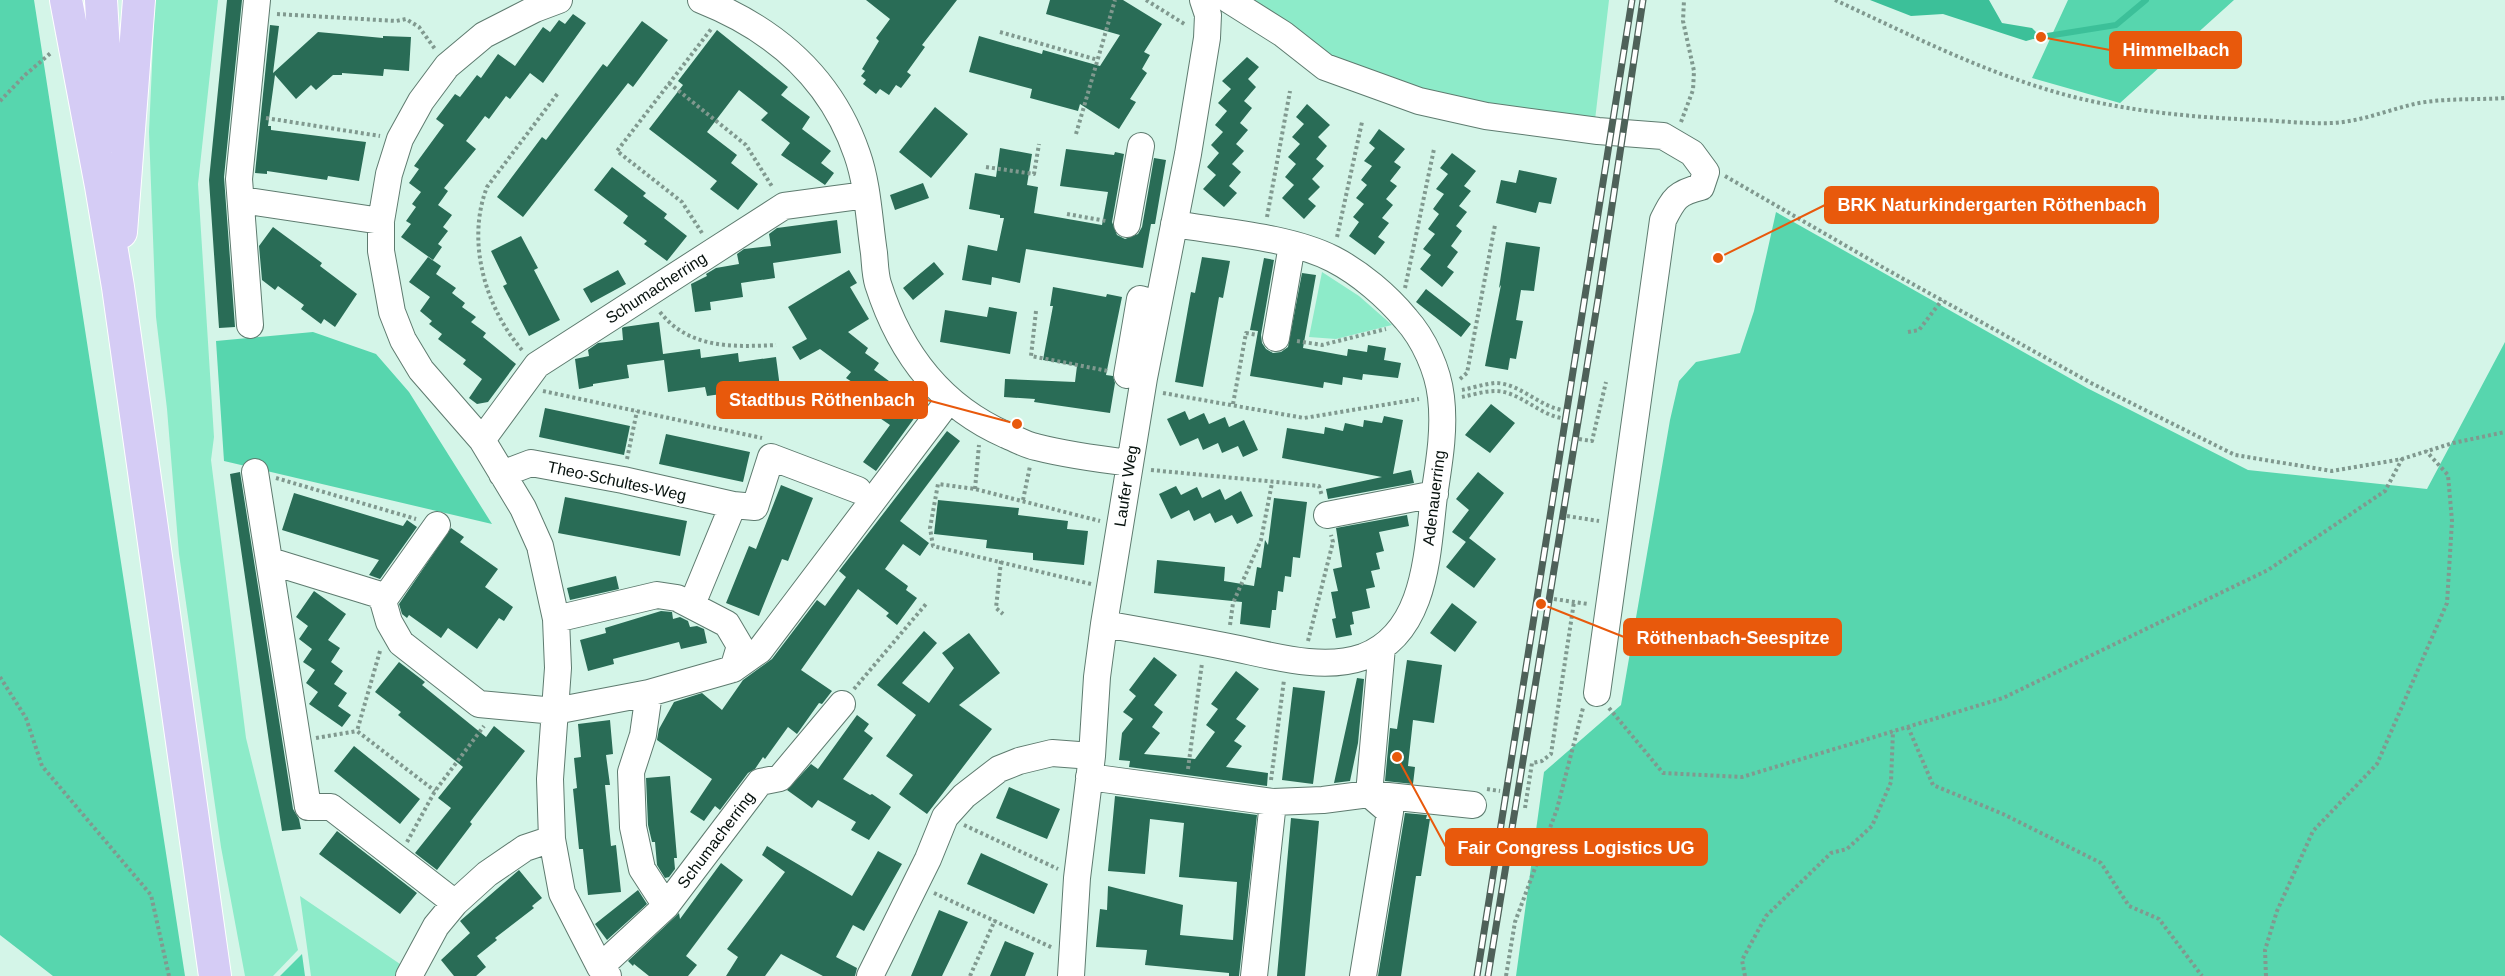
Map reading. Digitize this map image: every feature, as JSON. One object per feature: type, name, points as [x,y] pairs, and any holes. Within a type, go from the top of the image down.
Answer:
[{"type":"main road","points":[[66,0],[118,287],[215,976]]},
{"type":"main road","points":[[101,0],[118,287]]},
{"type":"main road","points":[[118,287],[131,79],[139,0]]},
{"type":"street","points":[[559,0],[521,7],[447,66],[421,101],[400,139],[389,174],[381,221],[381,251],[392,312],[403,340],[421,370],[482,440],[523,508],[540,546],[556,619],[558,668],[550,779],[552,839],[561,893],[604,971]]},
{"type":"street","points":[[700,0],[725,10],[780,42],[825,89],[843,118],[858,156],[866,195],[878,283],[900,338],[918,367],[949,400],[980,423],[1033,447],[1130,465]]},
{"type":"street","name":"Laufer Weg","points":[[1072,966],[1077,878],[1091,766],[1104,624],[1130,465],[1134,382],[1158,304],[1174,224],[1207,38],[1209,15],[1203,0]]},
{"type":"street","points":[[1229,0],[1283,34],[1325,67],[1419,101],[1486,117],[1598,131],[1663,136],[1692,153],[1706,172],[1701,187],[1684,191],[1673,199],[1663,220],[1597,693]]},
{"type":"street","points":[[250,325],[239,178],[256,7]]},
{"type":"street","points":[[1127,224],[1141,146]]},
{"type":"street","name":"Schumacherring","points":[[482,440],[537,365],[646,294],[784,206],[866,195]]},
{"type":"street","points":[[241,200],[381,221]]},
{"type":"street","name":"Adenauerring","points":[[1104,624],[1295,659],[1345,662],[1364,656],[1382,646],[1409,616],[1424,579],[1443,432],[1441,395],[1428,353],[1403,316],[1356,274],[1332,258],[1263,238],[1174,224]]},
{"type":"street","points":[[1276,338],[1292,245]]},
{"type":"street","points":[[270,561],[377,594],[401,643],[479,704],[555,711],[649,693],[733,669],[760,650],[949,400]]},
{"type":"street","points":[[771,458],[858,490]]},
{"type":"street","name":"Theo-Schultes-Weg","points":[[502,474],[531,463],[623,480],[733,506],[755,507],[771,458]]},
{"type":"street","points":[[255,472],[308,807],[331,807],[455,903]]},
{"type":"street","points":[[1327,515],[1435,494]]},
{"type":"street","points":[[695,597],[733,506]]},
{"type":"street","points":[[386,611],[437,525]]},
{"type":"street","points":[[556,619],[657,595],[677,597],[727,624],[740,646],[733,669]]},
{"type":"street","points":[[1369,794],[1382,646]]},
{"type":"street","name":"Schumacherring","points":[[649,693],[643,735],[631,772],[633,827],[642,869],[666,906]]},
{"type":"street","name":"Schumacherring","points":[[604,971],[666,906],[760,782],[780,777],[842,704]]},
{"type":"street","points":[[870,976],[915,885],[945,817],[964,796],[999,769],[1019,761],[1052,753],[1091,766],[1185,790],[1271,802],[1323,800],[1369,794],[1469,805]]},
{"type":"street","points":[[1363,976],[1390,812],[1369,794]]},
{"type":"street","points":[[1254,976],[1271,802]]},
{"type":"street","points":[[409,976],[436,926],[455,903],[487,874],[525,848],[552,839]]},
{"type":"path","points":[[1076,134],[1115,0]]},
{"type":"path","points":[[1146,0],[1207,38]]},
{"type":"path","points":[[1663,136],[1678,127],[1693,90],[1694,71],[1683,21],[1684,0]]},
{"type":"path","points":[[1835,0],[1973,63],[2041,88],[2096,102],[2172,115],[2333,123],[2384,114],[2402,106],[2421,103],[2505,98]]},
{"type":"path","points":[[256,7],[396,21],[406,19],[419,27],[447,66]]},
{"type":"path","points":[[714,251],[682,201],[617,151],[725,10]]},
{"type":"path","points":[[1000,32],[1098,60]]},
{"type":"path","points":[[0,100],[73,34]]},
{"type":"path","points":[[669,84],[746,145],[784,206]]},
{"type":"path","points":[[1263,238],[1290,91]]},
{"type":"path","points":[[537,365],[513,339],[494,308],[482,271],[480,203],[487,187],[558,93]]},
{"type":"path","points":[[245,115],[400,139]]},
{"type":"path","points":[[1332,258],[1362,122]]},
{"type":"path","points":[[986,167],[1034,174],[1039,144]]},
{"type":"path","points":[[1233,404],[1246,333],[1322,345],[1387,329],[1403,316],[1434,150]]},
{"type":"path","points":[[1692,153],[1736,184],[2091,383],[2235,455],[2332,471],[2402,459],[2505,432]]},
{"type":"path","points":[[1441,395],[1467,373],[1495,225]]},
{"type":"path","points":[[646,294],[664,317],[681,332],[700,341],[734,346],[776,345]]},
{"type":"path","points":[[1908,332],[1919,330],[1942,300]]},
{"type":"path","points":[[1036,311],[1030,356],[1134,382],[1304,418],[1441,395],[1496,383],[1512,387],[1554,409],[1562,410]]},
{"type":"path","points":[[1579,439],[1592,441],[1606,382]]},
{"type":"path","points":[[522,387],[776,441],[771,458]]},
{"type":"path","points":[[1441,395],[1451,399],[1495,391],[1510,394],[1552,417],[1561,418]]},
{"type":"path","points":[[623,480],[637,411]]},
{"type":"path","points":[[975,489],[980,423]]},
{"type":"path","points":[[1023,500],[1033,447]]},
{"type":"path","points":[[2266,976],[2265,950],[2277,911],[2313,831],[2377,764],[2447,603],[2452,521],[2448,475],[2426,451]]},
{"type":"path","points":[[1506,976],[1515,922],[1557,809],[1584,706],[1597,693],[1663,773],[1742,777],[2003,698],[2268,570],[2385,491],[2402,459]]},
{"type":"path","points":[[1130,465],[1272,483],[1319,486],[1333,542],[1295,659],[1271,802]]},
{"type":"path","points":[[255,472],[437,525]]},
{"type":"path","points":[[1185,790],[1216,644],[1262,540],[1272,483]]},
{"type":"path","points":[[1109,589],[933,546],[930,528],[938,484],[975,489],[1023,500],[1120,527]]},
{"type":"path","points":[[1567,516],[1586,519]]},
{"type":"path","points":[[1001,561],[996,608],[1003,614]]},
{"type":"path","points":[[1525,808],[1532,763],[1542,761],[1551,754],[1574,602],[1554,599]]},
{"type":"path","points":[[842,704],[926,604]]},
{"type":"path","points":[[357,731],[386,611]]},
{"type":"path","points":[[0,677],[26,718],[42,766],[151,895],[169,976]]},
{"type":"path","points":[[397,859],[435,791],[499,706]]},
{"type":"path","points":[[1908,727],[1933,784],[2002,814],[2101,863],[2129,906],[2159,919],[2202,976]]},
{"type":"path","points":[[298,741],[357,731],[435,791]]},
{"type":"path","points":[[1745,976],[1742,960],[1766,916],[1831,853],[1847,849],[1872,826],[1891,782],[1893,731]]},
{"type":"path","points":[[945,817],[1077,878]]},
{"type":"path","points":[[915,885],[995,920],[1072,966]]},
{"type":"path","points":[[970,976],[995,920]]},
{"type":"shaded area","points":[[0,0],[34,0],[185,976],[53,976],[0,935]]},
{"type":"shaded area","points":[[155,0],[218,0],[198,184],[214,437],[211,460],[246,738],[298,950],[273,976],[245,976],[221,847],[179,554],[167,409],[156,317],[149,132]]},
{"type":"shaded area","points":[[1252,0],[1609,0],[1595,120],[1443,97],[1324,54]]},
{"type":"shaded area","points":[[1870,0],[1989,0],[2002,23],[2032,28],[2041,37],[2026,41],[1943,14],[1911,16]]},
{"type":"shaded area","points":[[2068,0],[2234,0],[2120,103],[2032,78]]},
{"type":"shaded area","points":[[1776,212],[2087,388],[2248,470],[2427,489],[2505,342],[2505,976],[1516,976],[1544,772],[1621,705],[1670,420],[1679,381],[1696,362],[1740,353],[1754,311]]},
{"type":"shaded area","points":[[1322,272],[1359,296],[1392,325],[1336,339],[1309,337]]},
{"type":"shaded area","points":[[313,332],[376,354],[409,392],[492,524],[224,461],[216,341]]},
{"type":"shaded area","points":[[300,896],[400,964],[395,976],[311,976]]},
{"type":"shaded area","points":[[302,954],[305,976],[280,976]]},
{"type":"building","points":[[227,0],[242,0],[224,177],[235,327],[219,328],[209,180]]},
{"type":"building","points":[[866,0],[957,0],[922,45],[925,47],[907,72],[911,75],[901,88],[896,85],[889,95],[880,89],[876,94],[863,84],[866,80],[861,76],[865,71],[862,69],[879,41],[876,38],[890,19]]},
{"type":"building","points":[[1050,0],[1123,0],[1162,24],[1144,52],[1150,55],[1142,69],[1147,73],[1130,99],[1136,102],[1119,129],[1080,104],[1078,111],[1030,98],[1032,89],[969,72],[979,36],[1042,54],[1043,50],[1100,66],[1120,35],[1046,14]]},
{"type":"building","points":[[573,14],[586,23],[543,83],[530,73],[510,99],[506,96],[489,119],[485,116],[466,141],[476,149],[444,188],[448,191],[438,205],[452,215],[443,227],[448,231],[438,244],[442,247],[433,260],[401,237],[411,224],[406,221],[416,207],[412,204],[421,192],[409,183],[419,169],[414,166],[444,125],[436,119],[455,94],[460,97],[477,75],[481,78],[498,54],[515,66],[543,27],[550,32],[559,20],[565,24]]},
{"type":"building","points":[[642,21],[668,40],[633,87],[628,83],[523,217],[497,197],[542,137],[546,140],[603,64],[607,67]]},
{"type":"building","points":[[270,25],[279,26],[273,73],[318,32],[383,38],[383,36],[411,37],[409,71],[384,69],[383,76],[342,73],[342,75],[333,75],[316,90],[311,85],[296,99],[275,75],[268,126],[271,126],[271,130],[366,142],[359,181],[328,176],[327,180],[267,171],[267,174],[255,173]]},
{"type":"building","points":[[717,30],[788,87],[781,95],[810,117],[802,129],[831,151],[821,163],[834,173],[825,185],[781,155],[790,143],[761,120],[768,113],[739,90],[707,132],[737,155],[731,163],[758,184],[738,210],[710,189],[717,181],[649,129],[683,85],[678,81]]},
{"type":"building","points":[[1247,57],[1259,67],[1248,79],[1256,87],[1244,101],[1252,108],[1240,123],[1248,130],[1236,144],[1244,151],[1232,164],[1241,172],[1229,186],[1237,193],[1224,207],[1203,189],[1216,175],[1207,167],[1219,153],[1211,145],[1223,132],[1215,125],[1227,111],[1218,103],[1231,89],[1222,81]]},
{"type":"building","points":[[1307,104],[1330,125],[1318,137],[1327,146],[1316,159],[1324,166],[1312,179],[1320,187],[1308,199],[1316,206],[1304,219],[1282,198],[1294,185],[1285,177],[1296,164],[1288,157],[1300,144],[1292,137],[1304,124],[1296,117]]},
{"type":"building","points":[[935,107],[968,134],[931,178],[899,152]]},
{"type":"building","points":[[1379,129],[1405,149],[1394,162],[1401,167],[1390,181],[1397,186],[1386,199],[1393,205],[1382,218],[1389,223],[1378,237],[1385,242],[1375,255],[1349,236],[1359,222],[1353,217],[1364,204],[1356,198],[1367,185],[1361,180],[1372,166],[1364,161],[1375,148],[1369,143]]},
{"type":"building","points":[[1000,148],[1032,154],[1027,185],[1038,187],[1034,213],[1102,225],[1108,192],[1060,186],[1066,149],[1114,155],[1115,152],[1124,154],[1112,222],[1117,235],[1125,239],[1138,234],[1142,227],[1154,158],[1166,160],[1155,224],[1151,224],[1143,268],[1026,249],[1020,283],[992,277],[991,285],[962,280],[968,245],[997,251],[1004,218],[1000,218],[1000,215],[969,209],[975,173],[996,177]]},
{"type":"building","points":[[1452,153],[1476,171],[1464,186],[1471,191],[1459,206],[1467,212],[1456,226],[1462,231],[1451,246],[1458,252],[1447,267],[1454,272],[1442,287],[1420,269],[1431,255],[1423,249],[1435,234],[1428,229],[1439,214],[1433,209],[1444,194],[1436,189],[1448,174],[1440,168]]},
{"type":"building","points":[[612,167],[646,193],[643,196],[667,214],[664,218],[687,236],[667,261],[644,244],[647,241],[623,223],[628,216],[594,190]]},
{"type":"building","points":[[1519,170],[1557,178],[1551,204],[1539,202],[1536,213],[1496,203],[1501,180],[1516,183]]},
{"type":"building","points":[[923,183],[929,198],[895,210],[890,195]]},
{"type":"building","points":[[837,220],[841,253],[773,263],[775,278],[741,283],[743,297],[710,302],[711,310],[695,312],[691,284],[707,276],[706,274],[716,268],[739,264],[737,254],[744,249],[771,246],[769,234],[777,228]]},
{"type":"building","points":[[273,227],[322,263],[320,266],[357,294],[335,327],[324,319],[321,324],[301,309],[304,305],[278,286],[275,290],[262,280],[259,246]]},
{"type":"building","points":[[521,236],[538,268],[534,270],[560,320],[529,336],[503,286],[507,284],[491,251]]},
{"type":"building","points":[[1506,242],[1540,247],[1534,291],[1521,290],[1516,320],[1523,321],[1516,359],[1510,358],[1508,370],[1485,366],[1501,285],[1499,288]]},
{"type":"building","points":[[428,257],[441,266],[436,274],[456,288],[452,293],[465,303],[462,307],[476,317],[471,322],[486,333],[483,337],[516,364],[488,402],[477,404],[469,398],[482,379],[463,364],[466,360],[438,339],[442,334],[429,324],[432,321],[420,311],[430,297],[409,282]]},
{"type":"building","points":[[1202,257],[1230,261],[1223,298],[1219,297],[1203,387],[1175,382],[1191,292],[1195,293]]},
{"type":"building","points":[[1264,258],[1274,260],[1261,335],[1266,349],[1273,353],[1281,352],[1288,347],[1302,273],[1316,275],[1303,348],[1347,356],[1348,349],[1367,352],[1368,345],[1386,348],[1384,360],[1401,363],[1398,378],[1363,374],[1362,380],[1343,377],[1342,385],[1324,382],[1323,388],[1250,376],[1258,331],[1250,330]]},
{"type":"building","points":[[934,262],[944,274],[913,300],[903,288]]},
{"type":"building","points":[[618,270],[626,284],[591,303],[583,289]]},
{"type":"building","points":[[849,270],[857,283],[850,287],[869,319],[848,332],[868,348],[865,353],[879,363],[874,370],[923,406],[876,471],[863,462],[890,425],[868,410],[872,405],[857,394],[861,388],[846,378],[851,372],[820,349],[800,360],[792,347],[807,339],[788,307]]},
{"type":"building","points":[[1053,287],[1106,297],[1107,294],[1122,297],[1106,375],[1113,376],[1115,383],[1110,413],[1034,402],[1035,399],[1004,397],[1005,379],[1075,382],[1077,366],[1043,360],[1053,306],[1050,306]]},
{"type":"building","points":[[1426,289],[1471,324],[1461,337],[1416,302]]},
{"type":"building","points":[[989,307],[1017,312],[1010,354],[940,342],[945,310],[987,317]]},
{"type":"building","points":[[659,322],[663,354],[700,349],[701,358],[738,353],[739,362],[776,357],[781,395],[744,400],[743,391],[707,396],[705,387],[668,392],[664,360],[627,365],[629,378],[593,384],[593,386],[579,389],[575,359],[589,356],[588,350],[598,343],[623,340],[622,328],[624,327]]},
{"type":"building","points":[[1491,404],[1515,423],[1490,453],[1465,435]]},
{"type":"building","points":[[545,408],[630,426],[624,455],[539,437]]},
{"type":"building","points":[[1185,411],[1189,420],[1204,413],[1209,424],[1225,417],[1229,427],[1244,420],[1258,450],[1243,457],[1238,446],[1222,453],[1218,443],[1203,450],[1198,438],[1180,446],[1167,419]]},
{"type":"building","points":[[1384,416],[1403,420],[1393,474],[1411,470],[1414,483],[1328,499],[1326,489],[1382,477],[1282,458],[1287,428],[1324,434],[1325,427],[1343,431],[1345,423],[1363,427],[1364,420],[1382,423]]},
{"type":"building","points":[[947,431],[960,441],[900,521],[929,543],[920,556],[903,544],[885,569],[908,586],[906,590],[917,598],[897,625],[886,616],[889,613],[858,589],[801,670],[832,691],[822,704],[819,703],[797,734],[788,727],[765,759],[763,757],[755,769],[748,773],[720,810],[715,806],[704,821],[690,812],[712,779],[657,740],[659,729],[674,702],[702,693],[722,710],[743,680],[772,659],[817,600],[825,606],[846,577],[839,571]]},
{"type":"building","points":[[666,434],[750,452],[743,482],[659,464]]},
{"type":"building","points":[[240,472],[293,809],[299,819],[301,829],[282,831],[230,474]]},
{"type":"building","points":[[1478,472],[1504,493],[1466,542],[1452,532],[1469,510],[1456,499]]},
{"type":"building","points":[[781,485],[813,498],[788,561],[782,559],[759,616],[726,603],[749,546],[756,549]]},
{"type":"building","points":[[1176,486],[1181,495],[1197,487],[1202,498],[1220,489],[1225,500],[1241,491],[1253,516],[1237,524],[1232,515],[1215,523],[1210,513],[1194,521],[1189,510],[1171,519],[1159,494]]},
{"type":"building","points":[[294,493],[403,526],[407,520],[417,527],[380,579],[369,575],[379,560],[282,530]]},
{"type":"building","points":[[565,497],[687,521],[680,556],[558,533]]},
{"type":"building","points":[[1274,498],[1307,502],[1300,558],[1293,557],[1291,577],[1285,576],[1283,592],[1278,591],[1276,610],[1272,610],[1270,628],[1240,624],[1242,602],[1154,593],[1157,560],[1225,567],[1224,581],[1254,586],[1257,567],[1261,568],[1265,540],[1268,545]]},
{"type":"building","points":[[938,500],[1019,508],[1018,515],[1068,521],[1067,529],[1088,531],[1084,565],[1033,560],[1033,553],[986,548],[987,540],[934,534]]},
{"type":"building","points":[[1407,515],[1409,526],[1379,532],[1384,551],[1376,553],[1380,569],[1371,571],[1375,587],[1366,589],[1370,608],[1352,612],[1354,624],[1350,625],[1352,635],[1336,638],[1332,619],[1336,618],[1331,592],[1338,591],[1333,569],[1342,567],[1336,528]]},
{"type":"building","points":[[451,528],[464,537],[460,542],[498,569],[485,587],[513,607],[504,621],[499,618],[477,649],[448,628],[441,638],[409,615],[407,618],[402,614],[399,604]]},
{"type":"building","points":[[1469,538],[1496,559],[1474,588],[1446,567]]},
{"type":"building","points":[[616,576],[619,589],[570,600],[567,588]]},
{"type":"building","points":[[314,591],[346,614],[328,640],[340,648],[331,662],[343,671],[334,684],[347,693],[338,706],[351,715],[342,727],[309,704],[318,692],[306,683],[315,670],[303,662],[312,649],[299,639],[308,626],[296,617]]},
{"type":"building","points":[[1452,603],[1477,622],[1455,652],[1430,633]]},
{"type":"building","points":[[661,611],[672,612],[673,619],[680,617],[688,621],[690,627],[697,626],[704,629],[707,643],[681,649],[679,642],[613,659],[614,664],[588,671],[580,640],[606,633],[605,628]]},
{"type":"building","points":[[924,631],[937,643],[902,683],[929,703],[954,668],[942,653],[969,633],[1000,673],[959,705],[992,729],[927,814],[899,794],[913,775],[886,756],[916,715],[877,685]]},
{"type":"building","points":[[1154,657],[1177,675],[1154,705],[1163,712],[1152,727],[1160,733],[1144,754],[1195,759],[1215,732],[1206,725],[1218,709],[1211,704],[1236,671],[1259,689],[1236,719],[1246,726],[1234,741],[1242,746],[1226,767],[1268,773],[1267,786],[1129,767],[1130,761],[1119,760],[1122,733],[1133,719],[1123,712],[1136,696],[1129,690]]},
{"type":"building","points":[[1407,660],[1442,665],[1434,723],[1413,720],[1408,766],[1415,767],[1413,784],[1385,781],[1390,728],[1397,729]]},
{"type":"building","points":[[399,662],[425,682],[422,685],[486,737],[494,726],[525,751],[470,822],[472,824],[437,870],[415,853],[451,808],[438,798],[463,767],[398,715],[401,712],[375,692]]},
{"type":"building","points":[[1357,678],[1364,679],[1358,743],[1350,781],[1334,783]]},
{"type":"building","points":[[1293,687],[1325,691],[1313,784],[1282,780]]},
{"type":"building","points":[[857,715],[869,724],[864,731],[873,738],[843,779],[891,807],[869,840],[851,830],[856,822],[818,800],[812,808],[787,790],[811,764],[818,769]]},
{"type":"building","points":[[610,720],[613,754],[606,755],[610,785],[605,785],[611,846],[616,845],[621,892],[588,895],[583,849],[579,849],[573,789],[577,788],[574,758],[581,757],[578,724]]},
{"type":"building","points":[[354,746],[420,799],[400,824],[334,771]]},
{"type":"building","points":[[670,776],[677,858],[674,858],[675,869],[669,877],[665,878],[657,865],[655,842],[652,842],[648,825],[646,778]]},
{"type":"building","points":[[1009,787],[1060,809],[1047,839],[996,818]]},
{"type":"building","points":[[1115,796],[1257,815],[1239,976],[1229,976],[1229,973],[1145,965],[1147,950],[1096,947],[1100,909],[1107,910],[1108,886],[1183,905],[1180,935],[1233,940],[1237,882],[1179,877],[1184,823],[1150,819],[1145,874],[1108,871]]},
{"type":"building","points":[[1405,813],[1427,815],[1426,819],[1430,819],[1421,876],[1416,876],[1401,976],[1378,976]]},
{"type":"building","points":[[1291,818],[1319,821],[1305,976],[1277,976]]},
{"type":"building","points":[[337,831],[417,893],[400,914],[319,854]]},
{"type":"building","points":[[767,846],[852,896],[878,851],[902,864],[864,931],[853,925],[836,957],[857,968],[855,976],[823,976],[781,954],[765,976],[726,976],[738,957],[727,949],[785,872],[762,855]]},
{"type":"building","points":[[981,853],[1048,884],[1034,914],[967,884]]},
{"type":"building","points":[[721,863],[743,880],[686,956],[697,965],[688,976],[649,976],[634,964],[633,966],[628,961],[679,913],[680,919]]},
{"type":"building","points":[[519,870],[542,898],[532,906],[534,908],[495,938],[497,940],[477,956],[486,967],[476,976],[454,976],[441,960],[470,933],[460,921]]},
{"type":"building","points":[[638,890],[647,904],[607,940],[595,924]]},
{"type":"building","points":[[939,910],[968,922],[942,976],[911,976]]},
{"type":"building","points":[[1005,941],[1034,953],[1025,976],[990,976]]},
{"type":"waterway","points":[[2034,35],[2041,37],[2116,25],[2146,0]]},
{"type":"railway","points":[[1477,976],[1632,0]]},
{"type":"railway","points":[[1488,976],[1598,299],[1643,0]]},
{"type":"place","name":"Himmelbach","points":[[2041,37]]},
{"type":"place","name":"BRK Naturkindergarten Röthenbach","points":[[1718,258]]},
{"type":"place","name":"Stadtbus Röthenbach","points":[[1017,424]]},
{"type":"place","name":"Röthenbach-Seespitze","points":[[1541,604]]},
{"type":"place","name":"Fair Congress Logistics UG","points":[[1397,757]]}]
